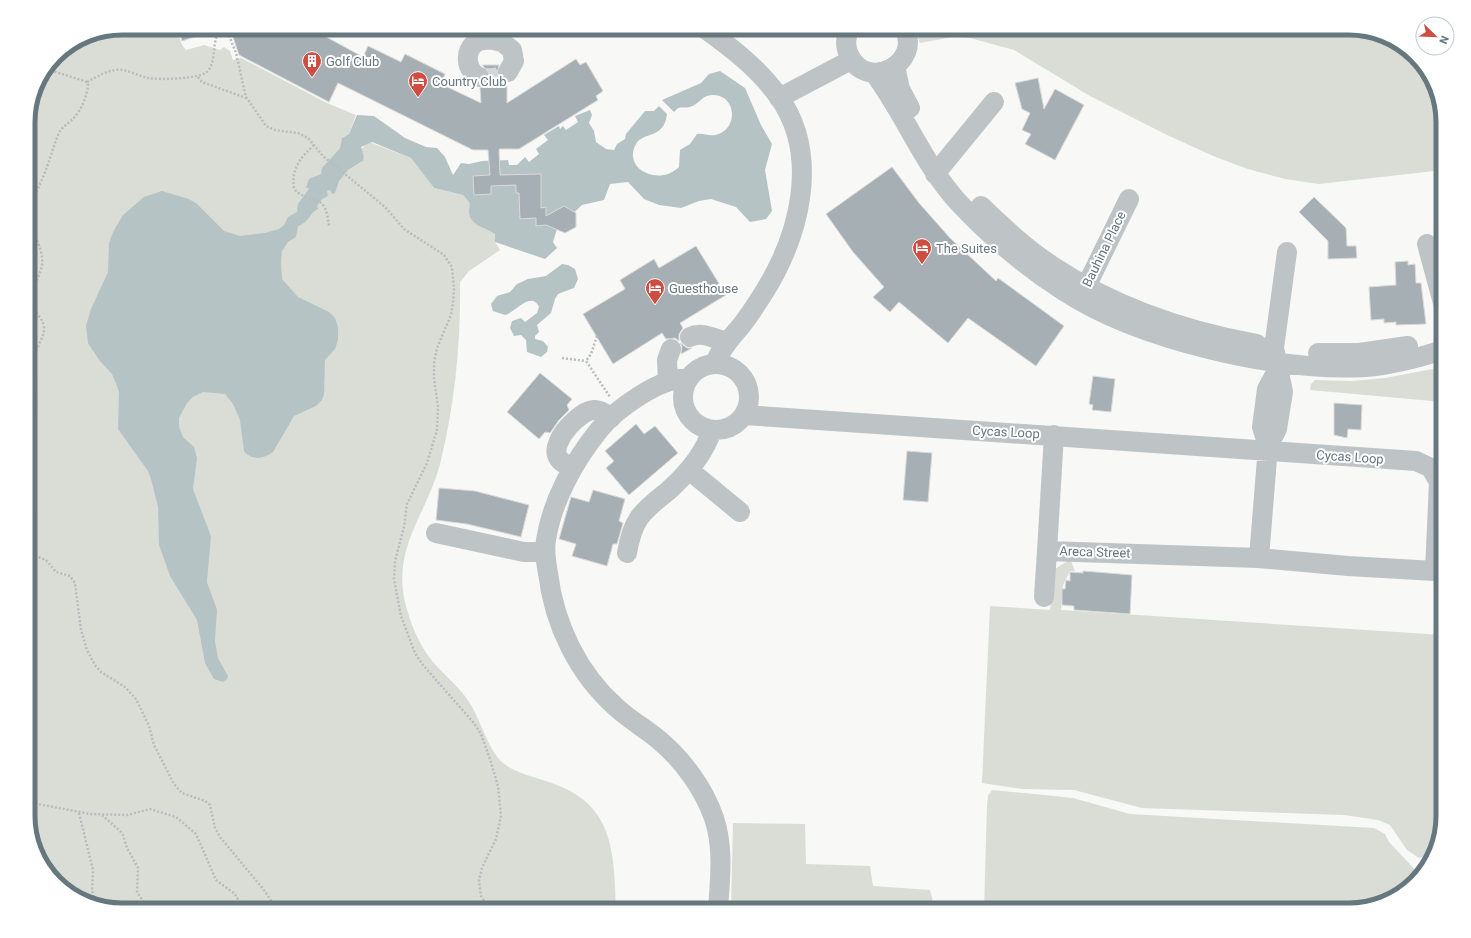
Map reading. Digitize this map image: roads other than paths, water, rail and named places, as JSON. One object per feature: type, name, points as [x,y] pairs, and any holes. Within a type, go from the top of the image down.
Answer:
[{"type":"street","points":[[479,77],[470,70],[468,55],[472,46],[476,42],[488,35]]},
{"type":"street","points":[[492,35],[512,50],[514,61],[508,72]]},
{"type":"street","points":[[713,35],[753,66],[779,98],[790,117],[801,156],[802,182],[798,215],[789,245],[764,293],[741,326],[718,354],[715,363]]},
{"type":"street","points":[[848,35],[846,40],[847,50],[851,60],[861,69],[874,73],[882,73],[896,66],[902,59],[906,50],[906,35]]},
{"type":"street","points":[[779,98],[851,60]]},
{"type":"street","points":[[896,66],[900,89],[940,169]]},
{"type":"street","points":[[874,73],[940,169],[1010,233],[1083,293],[1277,359],[1330,367],[1367,366],[1395,362],[1436,352]]},
{"type":"street","points":[[940,169],[994,102]]},
{"type":"street","name":"Bauhina Place","points":[[1083,293],[1129,198]]},
{"type":"street","points":[[1427,244],[1436,277]]},
{"type":"street","points":[[1259,558],[1267,449],[1262,427],[1266,389],[1277,359],[1287,252]]},
{"type":"street","points":[[690,337],[696,334],[705,335],[712,339],[727,342]]},
{"type":"street","points":[[1277,359],[1305,352],[1359,353],[1392,349],[1436,339]]},
{"type":"street","points":[[668,381],[666,360],[671,349]]},
{"type":"street","points":[[715,363],[725,364],[735,369],[748,385],[750,395],[749,405],[745,415],[732,427],[723,430],[712,430],[696,424],[689,417],[683,398],[684,388],[688,379],[705,365],[715,363]]},
{"type":"street","points":[[688,379],[668,381],[615,414],[591,440],[573,468],[553,512],[545,552],[549,587],[555,609],[564,634],[578,660],[602,694],[617,709],[658,740],[682,763],[698,785],[708,804],[714,817],[721,852],[718,903]]},
{"type":"street","points":[[573,468],[557,456],[556,446],[575,420],[587,411],[600,411],[615,414]]},
{"type":"street","name":"Cycas Loop","points":[[745,415],[1267,449],[1416,461],[1430,468]]},
{"type":"street","points":[[627,553],[639,519],[647,508],[680,480],[689,470],[705,447],[712,430]]},
{"type":"street","name":"Areca Street","points":[[1054,435],[1047,551],[1259,558],[1348,566],[1436,571]]},
{"type":"street","name":"Areca Street","points":[[1430,468],[1436,477]]},
{"type":"street","points":[[689,470],[740,512]]},
{"type":"street","points":[[436,533],[524,552],[545,552]]},
{"type":"street","points":[[1044,597],[1047,551]]},
{"type":"tunnel","points":[[479,77],[494,78],[508,72]]},
{"type":"place","name":"Golf Club","points":[[312,78]]},
{"type":"place","name":"Country Club","points":[[418,98]]},
{"type":"place","name":"The Suites","points":[[922,265]]},
{"type":"place","name":"Guesthouse","points":[[655,305]]}]
